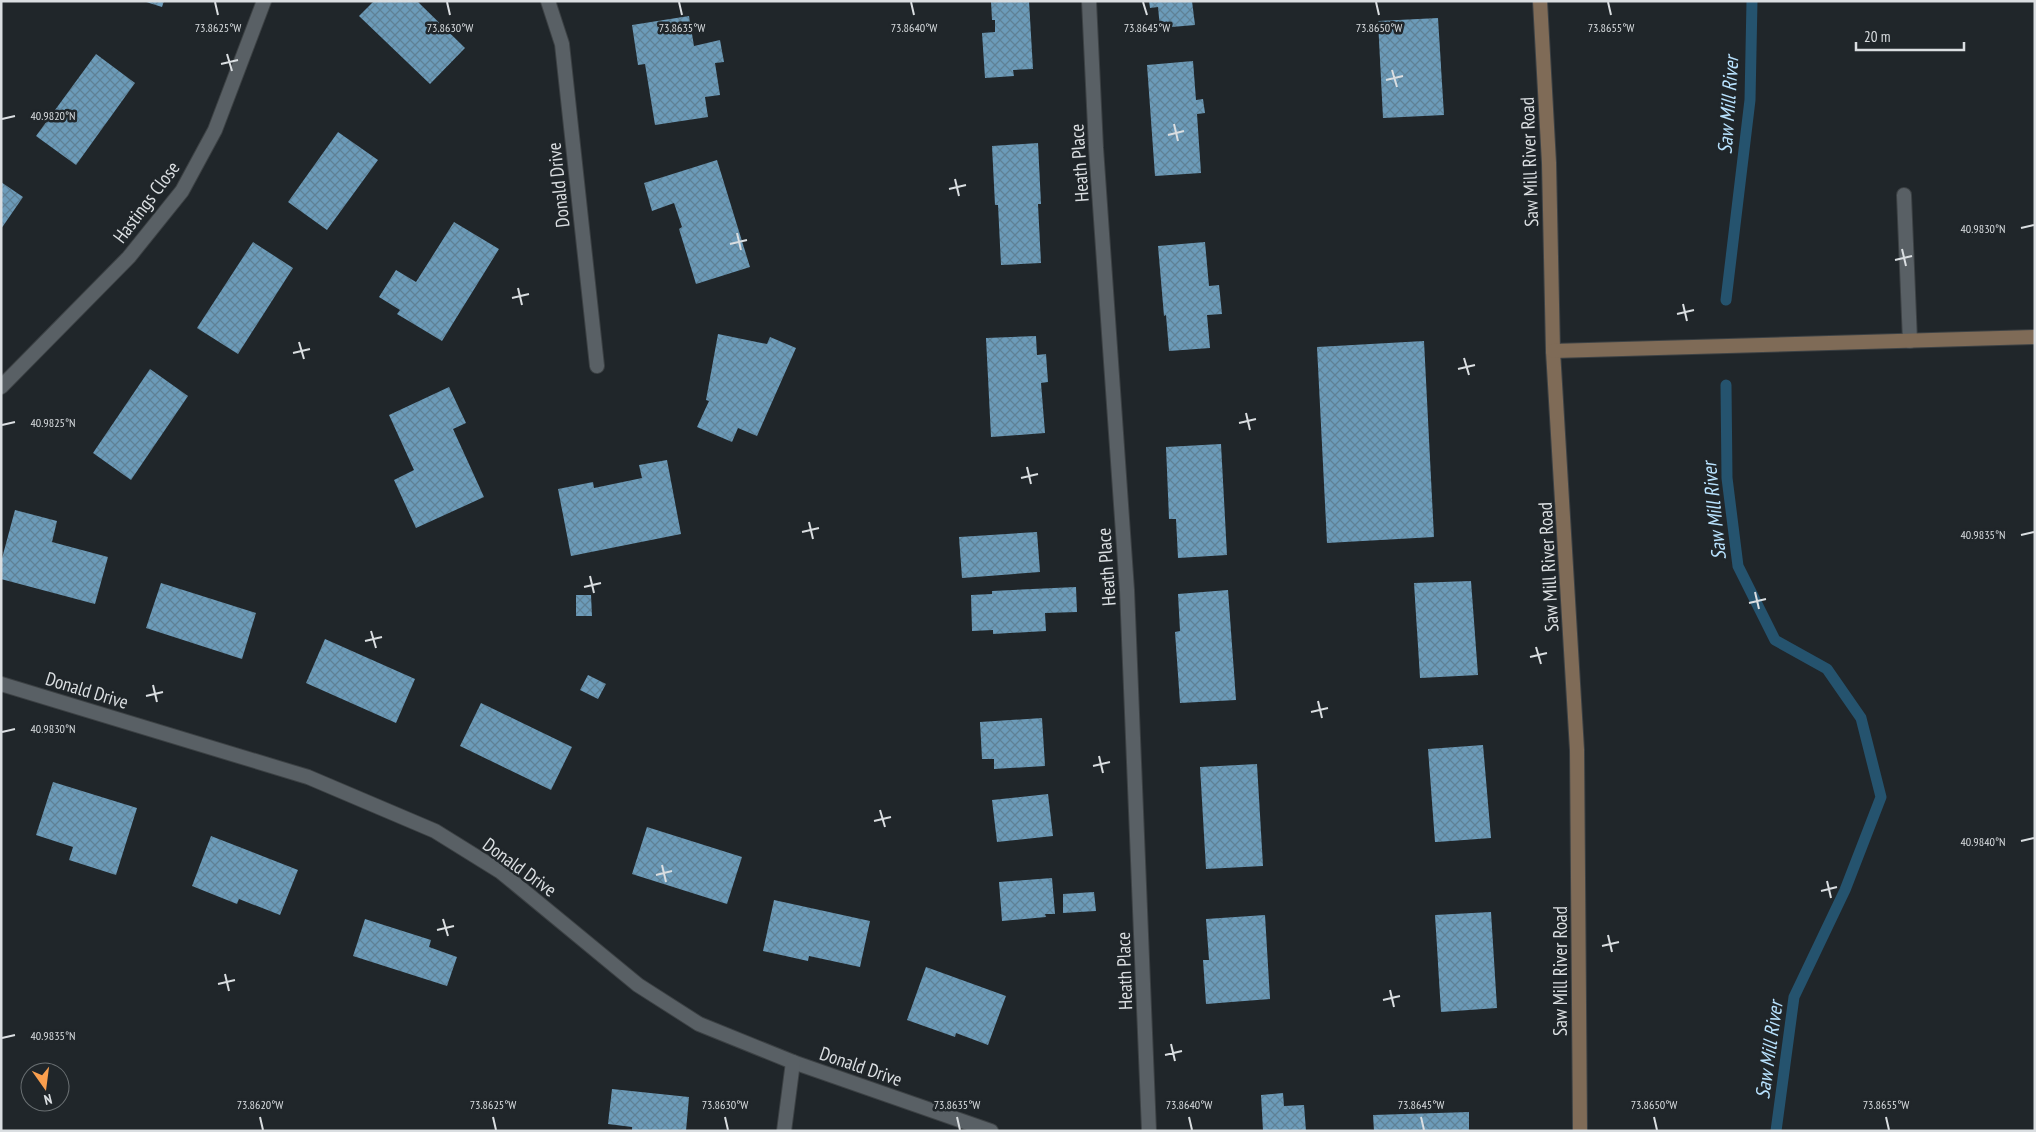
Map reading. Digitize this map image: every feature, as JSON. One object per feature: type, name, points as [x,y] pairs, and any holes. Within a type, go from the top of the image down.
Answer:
[{"type":"main road","name":"Saw Mill River Road","points":[[1540,1],[1549,163],[1553,351],[1578,750],[1580,1131]]},
{"type":"main road","points":[[1553,351],[2035,337]]},
{"type":"street","name":"Hastings Close","points":[[1,387],[129,257],[182,191],[215,130],[264,1]]},
{"type":"street","name":"Donald Drive","points":[[548,1],[562,44],[597,366]]},
{"type":"street","name":"Heath Place","points":[[1089,1],[1096,148],[1127,590],[1149,1131]]},
{"type":"street","points":[[1904,195],[1910,341]]},
{"type":"street","name":"Donald Drive","points":[[1,684],[308,777],[435,831],[502,872],[638,985],[699,1024],[793,1062],[991,1131]]},
{"type":"street","points":[[784,1131],[793,1062]]},
{"type":"building","points":[[143,1],[164,1],[162,7]]},
{"type":"building","points":[[374,1],[417,1],[465,48],[430,84],[359,16]]},
{"type":"building","points":[[991,1],[1029,1],[1033,69],[1013,70],[1014,76],[985,78],[982,33],[995,32],[995,20],[992,20]]},
{"type":"building","points":[[1149,1],[1192,1],[1195,25],[1160,28],[1158,7],[1150,8]]},
{"type":"building","points":[[689,16],[694,46],[720,40],[724,62],[715,63],[720,95],[705,97],[708,117],[655,125],[645,64],[638,65],[632,25]]},
{"type":"building","points":[[1438,18],[1444,115],[1383,118],[1378,21]]},
{"type":"building","points":[[96,54],[135,83],[76,165],[36,136]]},
{"type":"building","points":[[1193,61],[1196,100],[1203,99],[1205,113],[1197,114],[1201,173],[1155,176],[1147,65]]},
{"type":"building","points":[[338,132],[378,160],[327,230],[288,202]]},
{"type":"building","points":[[1038,143],[1041,204],[1038,204],[1041,263],[1001,265],[998,205],[995,205],[992,146]]},
{"type":"building","points":[[717,160],[750,267],[696,284],[679,229],[682,227],[674,203],[652,211],[644,183]]},
{"type":"building","points":[[1,182],[23,197],[1,229]]},
{"type":"building","points":[[454,222],[499,249],[442,341],[397,314],[400,310],[379,297],[396,270],[416,282]]},
{"type":"building","points":[[253,242],[293,268],[238,354],[197,328]]},
{"type":"building","points":[[1205,242],[1209,286],[1219,285],[1222,314],[1207,315],[1210,348],[1169,351],[1158,246]]},
{"type":"building","points":[[718,334],[767,344],[770,337],[796,348],[757,436],[738,428],[732,442],[697,427],[709,401],[706,400]]},
{"type":"building","points":[[1036,336],[1037,355],[1046,354],[1048,382],[1041,383],[1045,433],[991,437],[986,338]]},
{"type":"building","points":[[1424,341],[1434,537],[1327,543],[1317,347]]},
{"type":"building","points":[[150,369],[188,396],[131,480],[93,453]]},
{"type":"building","points":[[449,387],[466,423],[453,429],[484,497],[416,528],[394,480],[414,470],[389,415]]},
{"type":"building","points":[[1221,444],[1227,555],[1178,558],[1176,519],[1169,519],[1166,447]]},
{"type":"building","points":[[667,460],[681,534],[571,556],[558,489],[593,482],[594,488],[642,478],[639,465]]},
{"type":"building","points":[[15,510],[57,521],[52,542],[108,557],[95,604],[1,579],[1,562]]},
{"type":"building","points":[[1037,532],[1040,572],[962,578],[959,537]]},
{"type":"building","points":[[1471,581],[1478,675],[1420,678],[1414,583]]},
{"type":"building","points":[[161,583],[256,613],[242,659],[146,628]]},
{"type":"building","points":[[1076,587],[1077,612],[1045,613],[1046,631],[993,634],[993,630],[972,631],[971,595],[992,594],[992,591]]},
{"type":"building","points":[[1228,590],[1236,700],[1180,703],[1175,632],[1180,631],[1178,594]]},
{"type":"building","points":[[576,595],[591,595],[592,616],[576,616]]},
{"type":"building","points":[[325,639],[415,679],[396,723],[306,683]]},
{"type":"building","points":[[588,675],[606,684],[598,699],[580,690]]},
{"type":"building","points":[[481,703],[572,747],[551,790],[460,746]]},
{"type":"building","points":[[1042,718],[1045,766],[994,769],[994,759],[982,759],[980,722]]},
{"type":"building","points":[[1483,745],[1491,838],[1435,842],[1428,749]]},
{"type":"building","points":[[1257,764],[1263,866],[1206,869],[1200,767]]},
{"type":"building","points":[[53,782],[137,808],[116,875],[69,860],[73,847],[36,835]]},
{"type":"building","points":[[1048,794],[1053,836],[997,842],[992,800]]},
{"type":"building","points":[[647,827],[742,857],[727,904],[632,874]]},
{"type":"building","points":[[211,836],[298,870],[280,915],[239,899],[237,904],[192,886]]},
{"type":"building","points":[[1052,878],[1055,914],[1045,914],[1046,917],[1002,921],[999,882]]},
{"type":"building","points":[[1094,892],[1096,911],[1063,913],[1063,894]]},
{"type":"building","points":[[774,900],[870,921],[860,967],[809,956],[808,961],[763,951]]},
{"type":"building","points":[[1491,912],[1497,1008],[1441,1012],[1435,915]]},
{"type":"building","points":[[1265,915],[1270,999],[1206,1004],[1203,960],[1209,960],[1206,919]]},
{"type":"building","points":[[365,919],[431,940],[429,947],[457,957],[447,986],[353,956]]},
{"type":"building","points":[[926,967],[1006,996],[988,1045],[956,1033],[955,1037],[907,1020]]},
{"type":"building","points":[[612,1089],[689,1097],[686,1131],[632,1131],[632,1127],[608,1124]]},
{"type":"building","points":[[1283,1093],[1284,1106],[1304,1105],[1306,1131],[1263,1131],[1261,1095]]},
{"type":"building","points":[[1469,1112],[1469,1131],[1374,1131],[1373,1115]]},
{"type":"waterway","name":"Saw Mill River","points":[[1726,300],[1750,100],[1752,1]]},
{"type":"waterway","name":"Saw Mill River","points":[[1726,385],[1727,478],[1738,566],[1775,640],[1827,669],[1861,718],[1881,797],[1845,890],[1794,997],[1776,1131]]}]
